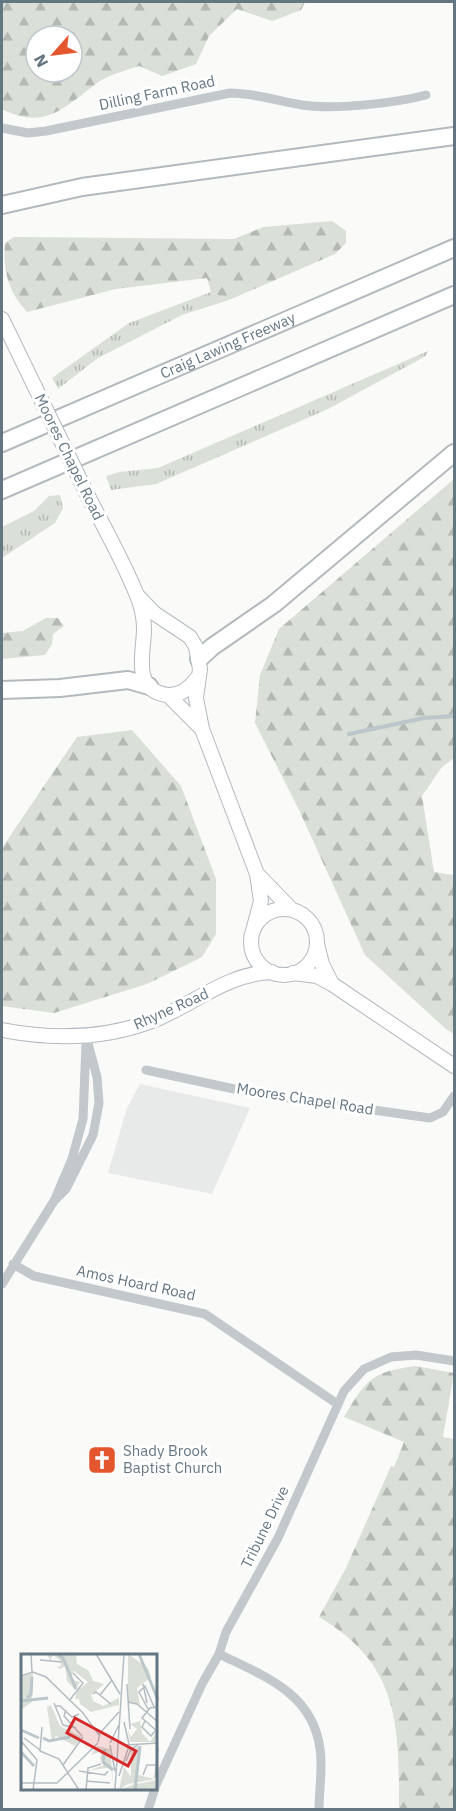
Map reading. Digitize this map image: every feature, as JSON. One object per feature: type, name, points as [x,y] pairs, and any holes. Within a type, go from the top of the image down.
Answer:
[{"type":"highway","points":[[2,205],[82,188],[454,136]]},
{"type":"highway","name":"Craig Lawing Freeway","points":[[2,443],[454,248]]},
{"type":"highway","points":[[2,490],[454,295]]},
{"type":"highway","points":[[200,659],[212,647],[274,604],[326,563],[454,453]]},
{"type":"highway","points":[[2,690],[60,688],[128,680],[150,686]]},
{"type":"main road","name":"Moores Chapel Road","points":[[2,319],[137,595],[144,628],[139,663],[150,686]]},
{"type":"main road","name":"Moores Chapel Road","points":[[137,595],[154,613],[190,638],[200,659]]},
{"type":"main road","points":[[200,659],[196,698],[202,729],[257,874],[261,901],[245,966],[232,980]]},
{"type":"main road","points":[[168,695],[185,691],[197,678]]},
{"type":"main road","points":[[150,686],[168,695],[202,729]]},
{"type":"main road","points":[[257,874],[291,909],[309,921],[322,964],[332,984]]},
{"type":"main road","points":[[291,909],[269,912],[253,932],[256,958],[272,972],[316,976],[332,984],[454,1066]]},
{"type":"main road","points":[[293,974],[310,962],[316,942]]},
{"type":"main road","name":"Rhyne Road","points":[[2,1030],[42,1037],[86,1036],[123,1030],[157,1018],[232,980],[272,972]]},
{"type":"street","name":"Dilling Farm Road","points":[[2,128],[28,133],[46,131],[230,93],[244,93],[310,106],[368,104],[426,95]]},
{"type":"street","points":[[2,1284],[54,1201],[71,1179],[87,1150],[96,1124],[99,1103],[97,1077],[86,1036]]},
{"type":"street","name":"Moores Chapel Road","points":[[146,1070],[254,1093],[430,1118],[443,1112],[454,1095]]},
{"type":"street","name":"Amos Hoard Road","points":[[14,1264],[34,1276],[205,1314],[336,1403]]},
{"type":"street","name":"Tribune Drive","points":[[158,1780],[202,1684],[219,1654],[226,1632],[278,1538],[336,1403],[353,1379],[379,1361],[391,1357],[416,1355],[454,1361]]},
{"type":"street","points":[[219,1654],[274,1681],[298,1699],[310,1715],[321,1752],[319,1809]]},
{"type":"street","name":"Tribune Drive","points":[[148,1809],[154,1790]]},
{"type":"shaded area","points":[[140,1084],[250,1108],[212,1194],[108,1173],[127,1108]]},
{"type":"green space","points":[[2,2],[305,2],[301,10],[272,21],[237,9],[209,36],[196,64],[162,76],[139,66],[100,81],[55,113],[32,118],[2,109]]},
{"type":"green space","points":[[332,221],[346,231],[346,243],[335,254],[229,300],[211,292],[207,278],[116,289],[27,312],[15,296],[6,272],[5,243],[14,237],[234,239],[263,227]]},
{"type":"green space","points":[[211,292],[229,300],[182,315],[98,358],[58,389],[52,378],[129,323]]},
{"type":"green space","points":[[428,351],[426,356],[328,409],[156,484],[111,490],[106,476],[120,472],[158,468]]},
{"type":"green space","points":[[454,479],[454,758],[442,767],[422,796],[434,872],[454,875],[454,1034],[365,955],[299,810],[255,723],[260,675],[279,629]]},
{"type":"green space","points":[[60,495],[63,508],[55,523],[2,558],[2,527],[34,511],[49,496]]},
{"type":"green space","points":[[46,618],[58,618],[64,626],[53,634],[52,644],[45,655],[2,659],[2,633],[23,631]]},
{"type":"green space","points":[[132,730],[181,786],[216,879],[216,934],[202,957],[147,984],[54,1013],[2,1006],[2,848],[77,737]]},
{"type":"green space","points":[[415,1366],[454,1373],[443,1437],[454,1439],[454,1809],[399,1809],[395,1724],[380,1677],[366,1655],[346,1636],[319,1617],[346,1568],[404,1442],[344,1417],[358,1394],[371,1380],[388,1371]]},
{"type":"waterway","points":[[349,734],[424,718],[454,716]]},
{"type":"place","name":"Shady Brook Baptist Church","points":[[102,1460]]}]
